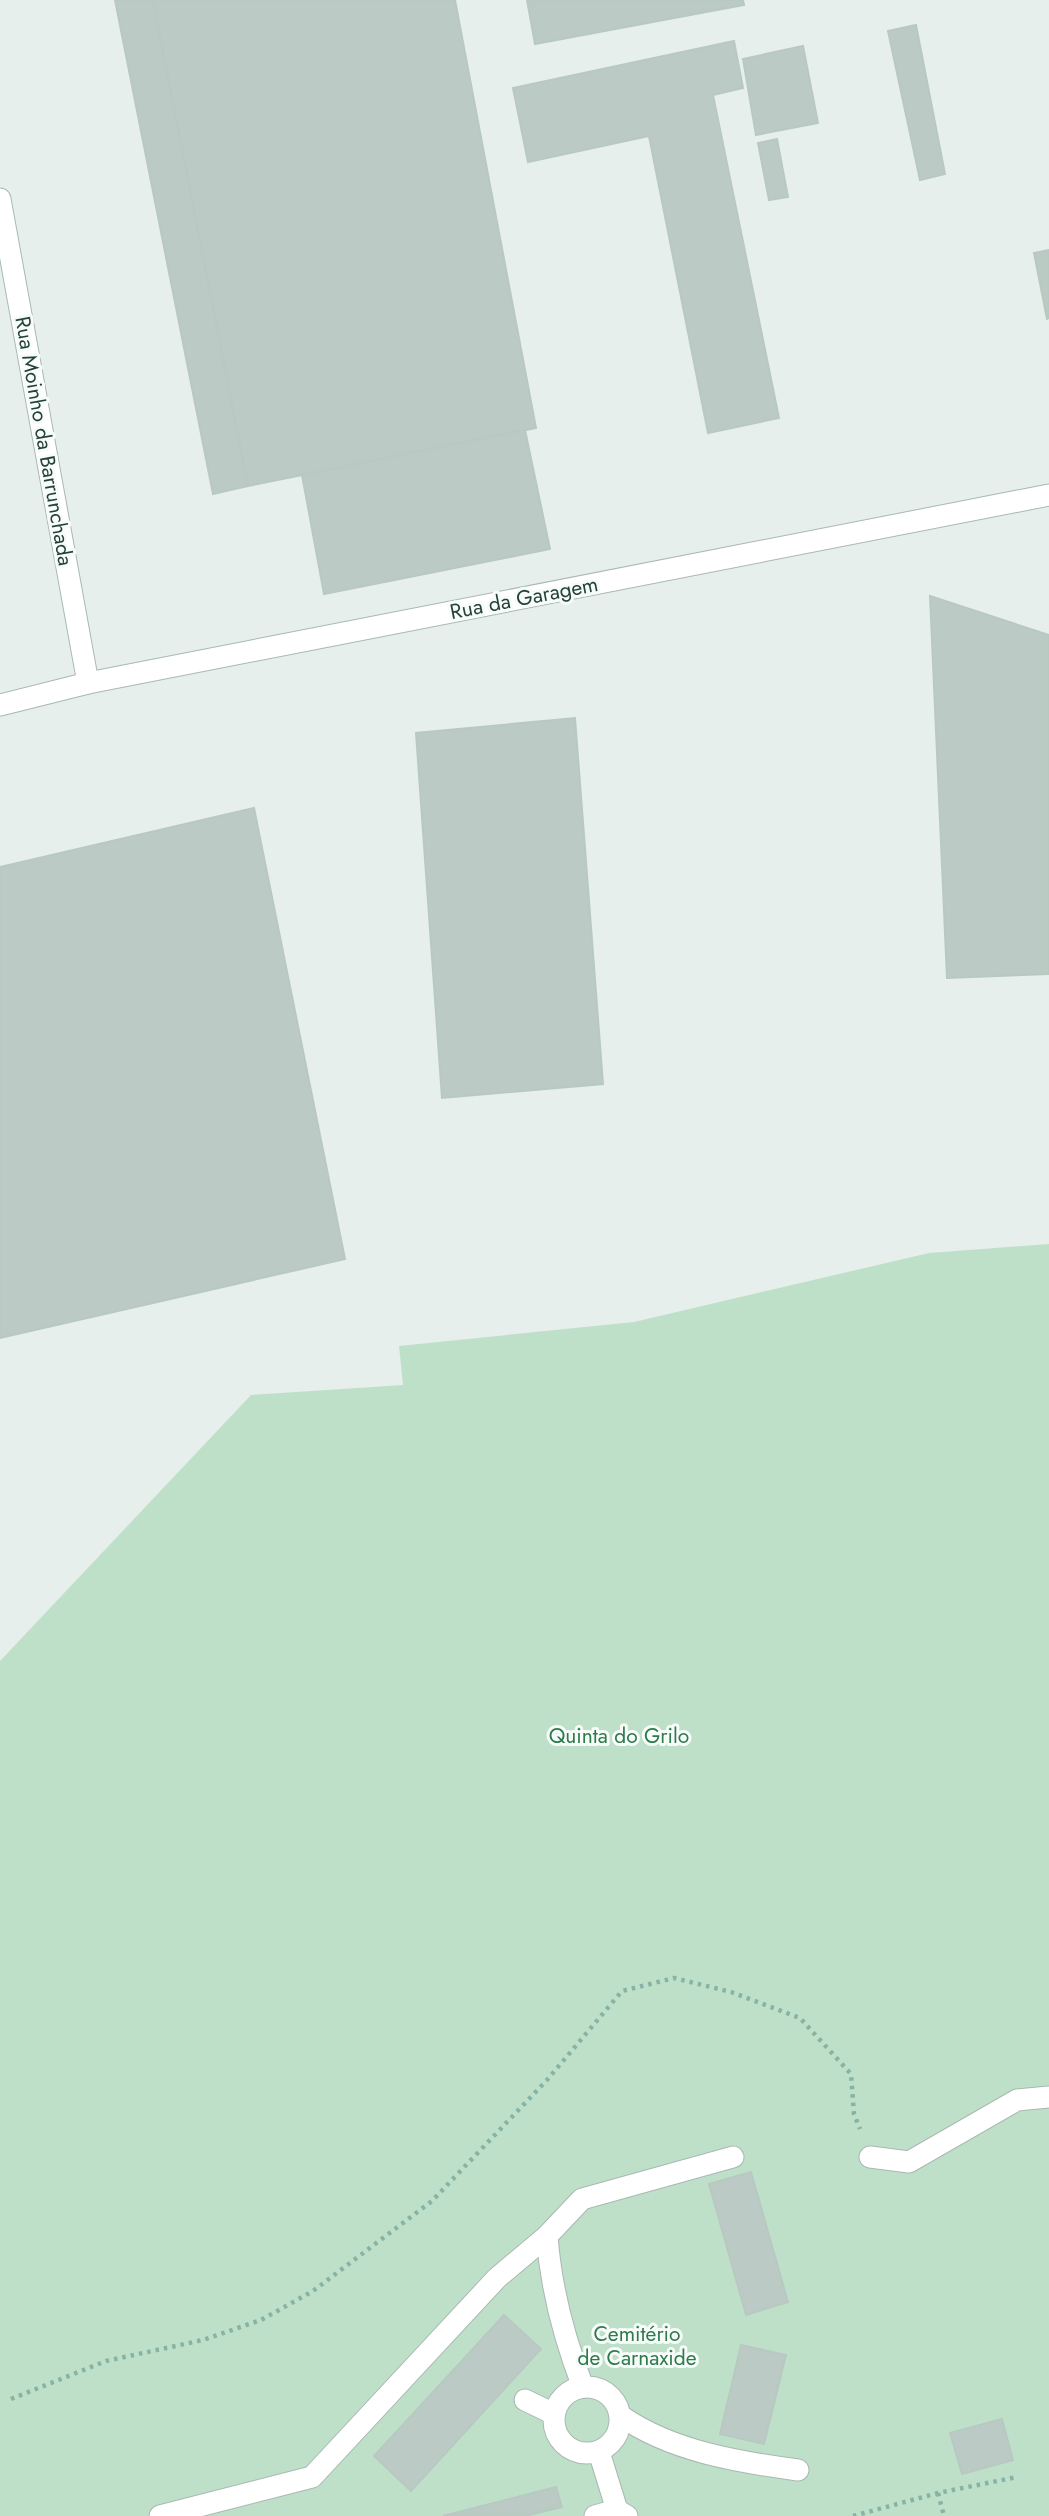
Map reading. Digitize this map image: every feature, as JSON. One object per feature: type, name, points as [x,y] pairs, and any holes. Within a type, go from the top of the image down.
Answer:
[{"type":"street","name":"Rua Moinho da Barrunchada","points":[[0,199],[88,683]]},
{"type":"street","name":"Rua da Garagem","points":[[0,705],[88,683],[1049,495]]},
{"type":"street","points":[[870,2157],[909,2162],[1017,2100],[1049,2097]]},
{"type":"street","points":[[160,2516],[312,2477],[497,2278],[547,2236],[582,2199],[733,2157]]},
{"type":"street","points":[[547,2236],[550,2272],[566,2342],[583,2387]]},
{"type":"street","points":[[621,2416],[617,2437],[599,2452],[576,2452],[558,2437],[554,2426],[554,2414],[564,2396],[583,2387],[594,2387],[604,2390],[612,2397],[621,2416],[642,2431],[692,2449],[754,2464],[798,2470]]},
{"type":"street","points":[[525,2400],[554,2414]]},
{"type":"street","points":[[595,2516],[622,2513],[599,2452]]},
{"type":"path","points":[[11,2399],[106,2361],[202,2340],[261,2320],[313,2291],[432,2201],[547,2080],[622,1991],[674,1978],[731,1992],[800,2018],[851,2074],[854,2114],[870,2157]]},
{"type":"path","points":[[852,2516],[938,2493],[1017,2477]]},
{"type":"path","points":[[938,2493],[944,2516]]},
{"type":"green space","name":"Quinta do Grilo","points":[[1049,1244],[1049,2516],[0,2516],[0,1661],[251,1395],[403,1385],[399,1346],[634,1322],[929,1253]]},
{"type":"building","points":[[115,0],[153,0],[248,486],[213,494]]},
{"type":"building","points":[[153,0],[455,0],[536,428],[248,486]]},
{"type":"building","points":[[527,0],[743,0],[744,5],[535,44]]},
{"type":"building","points":[[916,25],[945,174],[920,180],[888,31]]},
{"type":"building","points":[[734,41],[743,88],[713,95],[779,418],[708,433],[649,136],[528,162],[513,88]]},
{"type":"building","points":[[803,46],[818,123],[756,135],[743,59]]},
{"type":"building","points":[[777,139],[788,197],[769,200],[758,143]]},
{"type":"building","points":[[1049,250],[1049,318],[1047,319],[1034,253]]},
{"type":"building","points":[[525,430],[550,549],[324,594],[302,475]]},
{"type":"building","points":[[930,596],[1049,635],[1049,974],[947,978]]},
{"type":"building","points":[[575,718],[603,1084],[442,1098],[416,733]]},
{"type":"building","points":[[254,808],[345,1259],[0,1338],[0,867]]},
{"type":"building","points":[[751,2172],[788,2302],[746,2315],[709,2184]]},
{"type":"building","points":[[504,2315],[541,2349],[411,2491],[374,2456]]},
{"type":"building","points":[[741,2345],[786,2355],[764,2444],[720,2434]]},
{"type":"building","points":[[1002,2419],[1013,2460],[962,2474],[950,2433]]},
{"type":"building","points":[[556,2487],[562,2507],[525,2516],[443,2516]]},
{"type":"park label","name":"Cemitério de Carnaxide","points":[[637,2346]]}]
